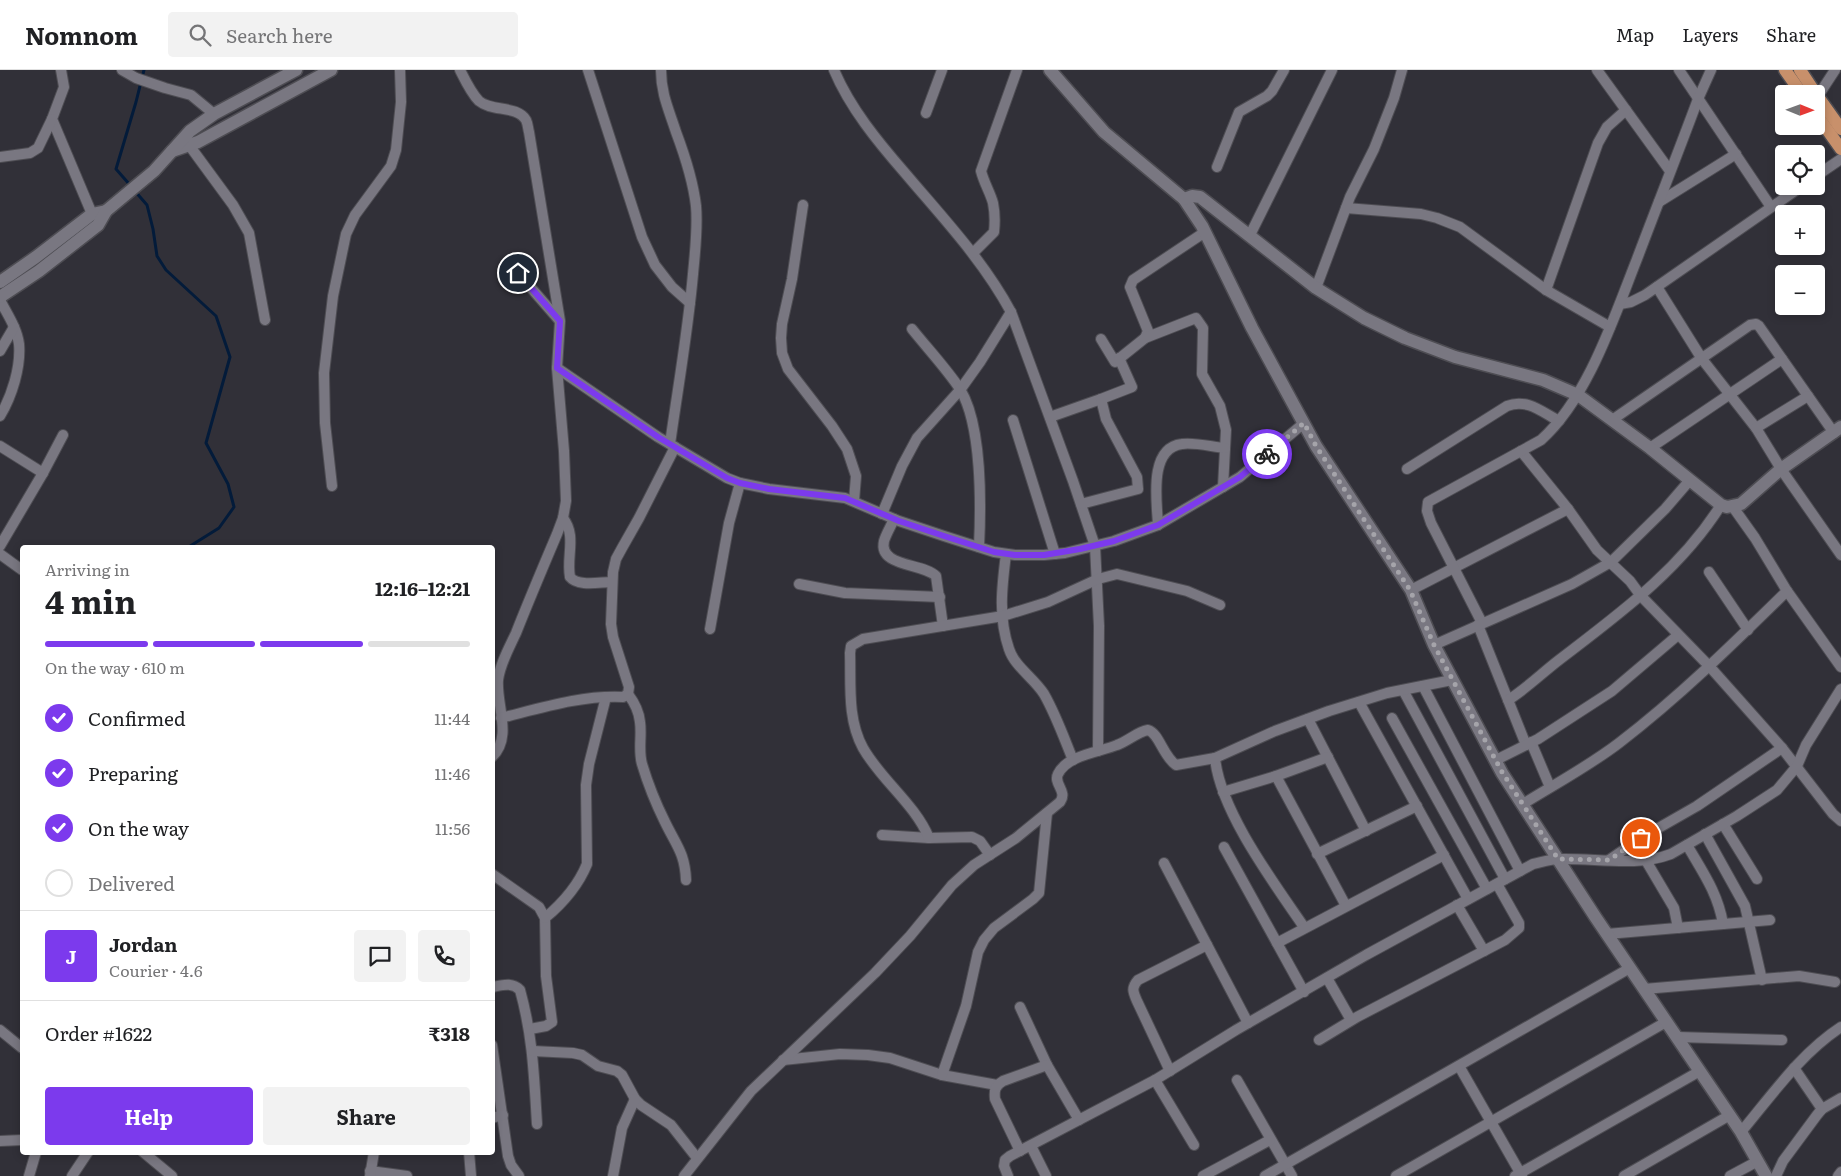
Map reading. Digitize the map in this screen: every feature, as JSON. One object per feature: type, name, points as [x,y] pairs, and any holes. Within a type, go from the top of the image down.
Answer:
[{"type":"main road","points":[[1785,70],[1796,85]]},
{"type":"main road","points":[[1800,70],[1811,85]]},
{"type":"main road","points":[[1825,106],[1841,129]]},
{"type":"main road","points":[[1825,127],[1841,149]]},
{"type":"street","points":[[0,157],[30,153],[38,148],[52,119],[64,87],[61,70]]},
{"type":"street","points":[[122,70],[136,78],[191,95],[214,114]]},
{"type":"street","points":[[0,416],[15,379],[19,357],[19,343],[14,327],[0,299],[39,272],[98,225],[106,211],[149,174],[190,131],[214,114],[296,70]]},
{"type":"street","points":[[170,152],[198,142],[331,70]]},
{"type":"street","points":[[332,486],[325,422],[324,373],[332,296],[346,234],[355,215],[391,166],[396,150],[401,102],[400,70]]},
{"type":"street","points":[[460,70],[479,101],[491,108],[518,113],[526,120],[560,321],[557,368],[566,501],[563,518],[500,669],[498,697],[502,741],[495,754]]},
{"type":"street","points":[[588,70],[642,237],[655,265],[672,287],[690,303]]},
{"type":"street","points":[[501,718],[578,700],[606,696],[623,697],[628,694],[630,687],[619,658],[611,624],[612,582],[616,559],[640,518],[672,445],[696,242],[696,208],[693,183],[664,101],[661,70]]},
{"type":"street","points":[[834,70],[840,86],[882,146],[972,253],[997,287],[1011,312],[1095,546],[1098,579],[1098,751]]},
{"type":"street","points":[[926,112],[942,70]]},
{"type":"street","points":[[972,253],[994,232],[992,201],[984,183],[982,172],[1017,70]]},
{"type":"street","points":[[1050,70],[1081,108],[1104,132],[1184,198],[1205,232],[1252,328],[1316,446],[1410,590],[1434,645],[1502,772],[1607,934],[1730,1115],[1766,1176]]},
{"type":"street","points":[[1217,167],[1239,112],[1267,96],[1284,70]]},
{"type":"street","points":[[1250,235],[1332,70]]},
{"type":"street","points":[[1316,288],[1346,208],[1374,149],[1394,98],[1402,70]]},
{"type":"street","points":[[1597,70],[1670,171]]},
{"type":"street","points":[[1679,70],[1771,207]]},
{"type":"street","points":[[1550,787],[1508,700],[1480,624],[1432,523],[1427,511],[1428,502],[1541,440],[1554,428],[1578,395],[1620,304],[1698,99],[1711,70]]},
{"type":"street","points":[[1824,85],[1835,70]]},
{"type":"street","points":[[1546,290],[1598,143],[1607,127],[1626,110]]},
{"type":"street","points":[[52,119],[92,214]]},
{"type":"street","points":[[189,145],[233,205],[248,233],[265,320]]},
{"type":"street","points":[[1659,202],[1736,154]]},
{"type":"street","points":[[1825,170],[1841,159]]},
{"type":"street","points":[[1620,304],[1631,302],[1645,295],[1789,195]]},
{"type":"street","points":[[1184,198],[1200,196],[1316,288],[1364,318],[1405,338],[1455,357],[1543,380],[1578,395],[1727,506],[1755,538],[1788,591],[1841,667]]},
{"type":"street","points":[[803,205],[792,279],[780,338],[782,353],[788,370],[832,426],[847,449],[856,476],[854,501]]},
{"type":"street","points":[[1346,208],[1421,214],[1460,227],[1546,290],[1610,327]]},
{"type":"street","points":[[0,282],[92,214],[106,211]]},
{"type":"street","points":[[1145,338],[1148,331],[1130,287],[1133,280],[1205,232]]},
{"type":"street","points":[[518,273],[560,321]]},
{"type":"street","points":[[1657,287],[1702,358],[1756,428],[1781,469],[1841,555]]},
{"type":"street","points":[[882,514],[902,466],[917,438],[960,390],[1011,312]]},
{"type":"street","points":[[1101,339],[1115,362],[1145,338],[1196,318],[1203,328],[1202,374],[1220,406],[1226,430],[1223,486]]},
{"type":"street","points":[[1508,700],[1520,693],[1538,676],[1641,596],[1680,559],[1727,506],[1741,504],[1781,469],[1837,430],[1808,396],[1760,326],[1756,324],[1750,325],[1612,420]]},
{"type":"street","points":[[0,351],[14,327]]},
{"type":"street","points":[[912,329],[960,390],[970,415],[976,445],[980,484],[979,547]]},
{"type":"street","points":[[1050,417],[1132,387],[1119,358]]},
{"type":"street","points":[[1650,448],[1782,359]]},
{"type":"street","points":[[557,368],[672,445],[727,478],[740,483],[793,492],[845,498],[894,519],[979,547],[1015,555],[1055,554],[1095,546],[1158,525],[1240,477],[1304,423]]},
{"type":"street","points":[[1756,428],[1808,396]]},
{"type":"street","points":[[1081,504],[1138,489],[1137,477],[1106,419],[1101,399]]},
{"type":"street","points":[[1407,469],[1507,406],[1515,403],[1529,404],[1559,421]]},
{"type":"street","points":[[1013,420],[1055,554]]},
{"type":"street","points":[[0,546],[43,473],[62,435]]},
{"type":"street","points":[[1158,525],[1157,478],[1160,461],[1170,449],[1182,444],[1225,448]]},
{"type":"street","points":[[0,446],[43,473]]},
{"type":"street","points":[[1521,452],[1568,509],[1588,538],[1710,667],[1782,748],[1833,814],[1841,821]]},
{"type":"street","points":[[1434,645],[1572,584],[1611,562],[1690,480]]},
{"type":"street","points":[[710,629],[729,523],[740,483]]},
{"type":"street","points":[[1410,590],[1568,509]]},
{"type":"street","points":[[563,518],[568,524],[570,531],[570,577],[573,581],[581,583],[612,582]]},
{"type":"street","points":[[894,519],[884,541],[886,552],[890,558],[898,562],[933,572],[936,576],[944,626]]},
{"type":"street","points":[[0,554],[20,569]]},
{"type":"street","points":[[1006,554],[1001,597],[1002,616],[1009,651],[1016,662],[1043,692],[1073,760]]},
{"type":"street","points":[[1709,572],[1748,630]]},
{"type":"street","points":[[929,838],[921,823],[880,772],[863,747],[855,728],[852,712],[851,646],[863,639],[1002,616],[1048,602],[1098,579],[1117,574],[1187,591],[1220,606]]},
{"type":"street","points":[[799,584],[845,593],[940,597]]},
{"type":"street","points":[[1523,804],[1617,745],[1710,667],[1788,591]]},
{"type":"street","points":[[1496,760],[1529,743],[1612,691],[1678,635]]},
{"type":"street","points":[[684,1176],[751,1090],[875,973],[910,936],[952,885],[974,865],[1016,838],[1063,798],[1064,793],[1057,780],[1057,776],[1059,771],[1073,760],[1116,746],[1148,730],[1156,735],[1166,756],[1176,765],[1216,758],[1275,731],[1359,702],[1403,690],[1452,680]]},
{"type":"street","points":[[1424,686],[1520,871]]},
{"type":"street","points":[[1008,1176],[1004,1166],[1005,1160],[1020,1151],[1155,1080],[1248,1023],[1533,864],[1558,859],[1609,860],[1662,857],[1723,824],[1777,790],[1797,766],[1806,745],[1841,689]]},
{"type":"street","points":[[1320,1040],[1351,1020],[1505,940],[1519,928],[1519,923],[1501,882],[1403,690]]},
{"type":"street","points":[[628,694],[635,704],[640,722],[642,763],[649,785],[682,853],[686,880]]},
{"type":"street","points":[[545,918],[570,894],[583,875],[587,864],[586,785],[589,764],[606,696]]},
{"type":"street","points":[[1359,702],[1468,899]]},
{"type":"street","points":[[1392,718],[1487,889]]},
{"type":"street","points":[[1308,719],[1366,831]]},
{"type":"street","points":[[1609,860],[1641,838],[1696,806],[1782,748]]},
{"type":"street","points":[[1216,758],[1223,792],[1249,843],[1304,927]]},
{"type":"street","points":[[1223,792],[1328,758]]},
{"type":"street","points":[[1276,776],[1346,906]]},
{"type":"street","points":[[1317,854],[1417,806]]},
{"type":"street","points":[[942,1075],[966,1006],[978,952],[984,940],[994,928],[1034,899],[1038,893],[1047,813]]},
{"type":"street","points":[[1723,824],[1757,879]]},
{"type":"street","points":[[1705,834],[1742,898],[1762,980]]},
{"type":"street","points":[[882,835],[929,838],[977,838],[990,855]]},
{"type":"street","points":[[1687,845],[1714,891],[1723,924]]},
{"type":"street","points":[[1224,847],[1304,992]]},
{"type":"street","points":[[1277,943],[1304,927],[1444,855]]},
{"type":"street","points":[[1645,859],[1674,908],[1678,928]]},
{"type":"street","points":[[1164,864],[1248,1023]]},
{"type":"street","points":[[495,876],[539,907],[545,918],[546,976],[552,1022],[546,1026],[530,1029]]},
{"type":"street","points":[[1457,905],[1484,951]]},
{"type":"street","points":[[1607,934],[1770,920]]},
{"type":"street","points":[[1170,1071],[1137,1001],[1133,991],[1134,985],[1138,980],[1207,945]]},
{"type":"street","points":[[1265,1176],[1630,968]]},
{"type":"street","points":[[1644,989],[1799,976],[1834,982]]},
{"type":"street","points":[[1327,978],[1351,1020]]},
{"type":"street","points":[[495,987],[511,984],[520,990],[530,1029],[533,1051],[537,1124]]},
{"type":"street","points":[[1020,1007],[1047,1065],[1079,1120]]},
{"type":"street","points":[[1396,1176],[1666,1022]]},
{"type":"street","points":[[1741,1132],[1794,1068],[1822,1040],[1841,1026]]},
{"type":"street","points":[[0,1030],[20,1046]]},
{"type":"street","points":[[1677,1037],[1782,1040]]},
{"type":"street","points":[[533,1051],[582,1055],[598,1066],[618,1071],[635,1099],[670,1125],[697,1158]]},
{"type":"street","points":[[783,1060],[840,1054],[868,1055],[890,1058],[942,1075],[997,1085],[1047,1065]]},
{"type":"street","points":[[1459,1066],[1492,1121],[1519,1175],[1700,1071]]},
{"type":"street","points":[[1794,1068],[1822,1109]]},
{"type":"street","points":[[1155,1080],[1194,1145]]},
{"type":"street","points":[[1237,1080],[1292,1176]]},
{"type":"street","points":[[495,1081],[498,1116],[508,1156],[511,1165],[520,1176]]},
{"type":"street","points":[[997,1085],[994,1092],[995,1099],[1020,1151]]},
{"type":"street","points":[[613,1176],[622,1128],[635,1099]]},
{"type":"street","points":[[1776,1176],[1783,1161],[1799,1137],[1822,1109],[1840,1102]]},
{"type":"street","points":[[1624,1176],[1730,1115]]},
{"type":"street","points":[[0,1141],[20,1140]]},
{"type":"street","points":[[1203,1176],[1270,1140]]},
{"type":"street","points":[[1031,1146],[1046,1176]]},
{"type":"street","points":[[28,1176],[35,1155]]},
{"type":"street","points":[[72,1176],[86,1155]]},
{"type":"street","points":[[147,1155],[172,1176]]},
{"type":"street","points":[[373,1155],[370,1174],[407,1176]]},
{"type":"street","points":[[469,1155],[471,1176]]},
{"type":"street","points":[[1730,1176],[1758,1161]]},
{"type":"street","points":[[1838,1176],[1841,1172]]},
{"type":"waterway","points":[[130,185],[116,169],[144,70]]},
{"type":"waterway","points":[[134,190],[147,205],[157,256],[166,270],[216,316],[230,357],[206,443],[228,484],[234,507],[219,528],[192,545]]},
{"type":"way so far","points":[[1267,454],[1304,423],[1316,446],[1410,590],[1434,645],[1502,772],[1558,859],[1609,860],[1641,838]]},
{"type":"route","points":[[518,273],[560,321],[556,356],[557,368],[658,437],[727,478],[740,483],[769,489],[845,498],[899,521],[994,552],[1015,555],[1044,555],[1114,541],[1158,525],[1240,477],[1267,454]]}]
